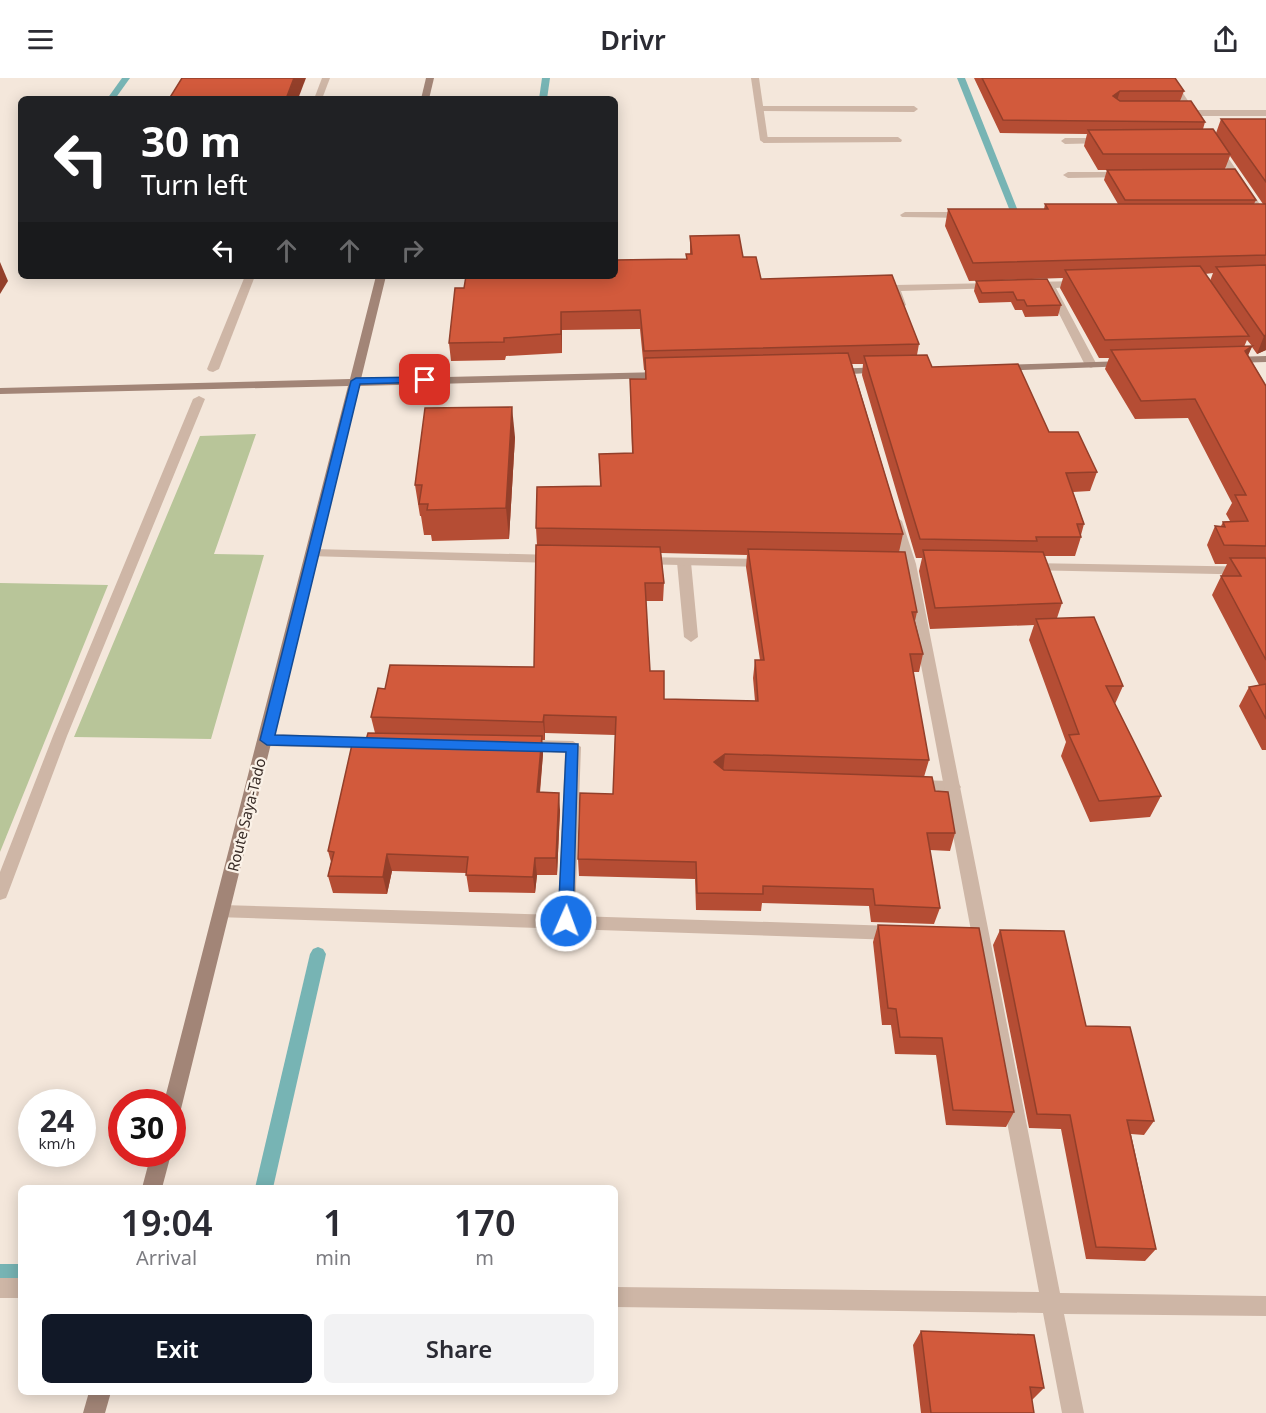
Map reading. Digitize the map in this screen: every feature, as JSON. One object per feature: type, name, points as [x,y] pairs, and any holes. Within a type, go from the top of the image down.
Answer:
[{"type":"main road","points":[[426,96],[430,78]]},
{"type":"main road","name":"Route Saya-Tado","points":[[177,1089],[267,740],[380,279]]},
{"type":"main road","points":[[1218,361],[1250,355],[1266,359]]},
{"type":"main road","points":[[985,368],[1138,363]]},
{"type":"main road","points":[[818,372],[854,377],[894,370]]},
{"type":"main road","points":[[0,391],[680,375]]},
{"type":"main road","points":[[153,1185],[158,1167]]},
{"type":"main road","points":[[94,1413],[99,1395]]},
{"type":"street","points":[[319,96],[326,78]]},
{"type":"street","points":[[755,78],[764,140],[898,140]]},
{"type":"street","points":[[1166,80],[1205,131]]},
{"type":"street","points":[[760,109],[914,109]]},
{"type":"street","points":[[1179,109],[1266,113]]},
{"type":"street","points":[[1065,141],[1110,141]]},
{"type":"street","points":[[1211,141],[1265,216]]},
{"type":"street","points":[[1068,176],[1140,175]]},
{"type":"street","points":[[1223,175],[1235,175]]},
{"type":"street","points":[[1250,214],[1265,216]]},
{"type":"street","points":[[905,215],[976,215]]},
{"type":"street","points":[[213,369],[249,279]]},
{"type":"street","points":[[1014,286],[1095,283]]},
{"type":"street","points":[[1050,285],[1091,365]]},
{"type":"street","points":[[907,320],[895,288],[1002,286]]},
{"type":"street","points":[[0,893],[60,736],[200,399]]},
{"type":"street","points":[[892,507],[909,564],[1073,1413]]},
{"type":"street","points":[[313,553],[564,559]]},
{"type":"street","points":[[624,561],[779,563]]},
{"type":"street","points":[[684,562],[691,637]]},
{"type":"street","points":[[1013,566],[1266,571]]},
{"type":"street","points":[[267,740],[384,743]]},
{"type":"street","points":[[514,746],[573,747],[566,921]]},
{"type":"street","points":[[895,785],[953,787]]},
{"type":"street","points":[[222,912],[910,933]]},
{"type":"street","points":[[958,935],[982,936]]},
{"type":"street","points":[[0,1288],[18,1288]]},
{"type":"street","points":[[618,1297],[1266,1306]]},
{"type":"green space","points":[[256,434],[214,554],[264,555],[211,739],[74,737],[200,436]]},
{"type":"green space","points":[[0,583],[108,585],[0,852]]},
{"type":"building","points":[[182,78],[294,78],[287,96],[171,96]]},
{"type":"building","points":[[982,78],[1175,78],[1184,91],[1120,91],[1113,96],[1120,101],[1191,101],[1205,122],[1003,120]]},
{"type":"building","points":[[1221,119],[1266,119],[1266,182]]},
{"type":"building","points":[[1213,129],[1230,154],[1103,154],[1088,130]]},
{"type":"building","points":[[1235,169],[1256,200],[1125,200],[1107,170]]},
{"type":"building","points":[[1045,204],[1266,204],[1266,255],[973,263],[948,209],[1048,209]]},
{"type":"building","points":[[739,235],[743,257],[756,257],[761,279],[892,275],[919,344],[644,351],[640,310],[561,312],[561,334],[504,338],[504,342],[449,343],[455,288],[464,288],[466,279],[618,279],[618,260],[687,259],[686,254],[692,254],[690,236]]},
{"type":"building","points":[[1266,265],[1266,335],[1264,336],[1216,267]]},
{"type":"building","points":[[1200,266],[1249,336],[1105,340],[1065,270]]},
{"type":"building","points":[[1047,279],[1061,305],[1027,306],[1024,300],[1017,300],[1013,292],[982,293],[976,281]]},
{"type":"building","points":[[1252,346],[1245,351],[1266,386],[1266,546],[1224,545],[1215,526],[1225,527],[1223,522],[1248,521],[1235,495],[1246,495],[1195,399],[1141,401],[1111,350]]},
{"type":"building","points":[[848,353],[903,534],[536,528],[537,487],[601,486],[599,454],[633,453],[630,379],[646,379],[645,358]]},
{"type":"building","points":[[927,355],[932,367],[1018,364],[1049,432],[1078,432],[1097,472],[1066,473],[1084,524],[1077,524],[1081,537],[1036,537],[1037,541],[920,539],[864,356]]},
{"type":"building","points":[[512,407],[506,508],[427,510],[428,504],[419,504],[422,485],[415,485],[425,408]]},
{"type":"building","points":[[536,545],[660,547],[664,583],[645,583],[650,671],[664,671],[664,699],[758,701],[755,660],[764,660],[748,549],[905,552],[917,612],[912,612],[923,654],[910,654],[929,760],[725,754],[714,762],[724,770],[932,777],[935,791],[948,792],[955,833],[927,833],[940,908],[875,905],[873,889],[763,886],[763,894],[697,893],[696,862],[578,859],[580,793],[613,794],[616,717],[544,715],[543,722],[371,717],[378,688],[385,689],[390,665],[534,667]]},
{"type":"building","points":[[923,550],[1043,552],[1062,603],[935,608]]},
{"type":"building","points":[[1230,558],[1266,558],[1266,660],[1221,576],[1241,576]]},
{"type":"building","points":[[1094,617],[1123,686],[1106,686],[1161,796],[1099,801],[1069,735],[1079,734],[1036,619]]},
{"type":"building","points":[[1266,684],[1266,719],[1249,687]]},
{"type":"building","points":[[368,733],[542,736],[537,792],[559,793],[556,858],[535,858],[533,877],[466,875],[468,857],[387,854],[383,877],[328,876],[334,852],[328,851],[353,740],[366,740]]},
{"type":"building","points":[[878,925],[979,928],[1014,1112],[953,1110],[942,1038],[900,1037],[896,1009],[888,1008]]},
{"type":"building","points":[[1000,930],[1064,931],[1086,1026],[1130,1027],[1154,1121],[1127,1120],[1156,1249],[1096,1247],[1070,1115],[1037,1114]]},
{"type":"building","points":[[921,1331],[1034,1335],[1044,1388],[1030,1387],[1034,1413],[931,1413]]},
{"type":"waterway","points":[[113,96],[126,78]]},
{"type":"waterway","points":[[543,96],[546,78]]},
{"type":"waterway","points":[[961,78],[1014,211]]},
{"type":"waterway","points":[[265,1185],[318,954]]},
{"type":"waterway","points":[[0,1273],[18,1273]]},
{"type":"route","points":[[425,380],[356,381],[267,740],[573,747],[566,921]]}]
